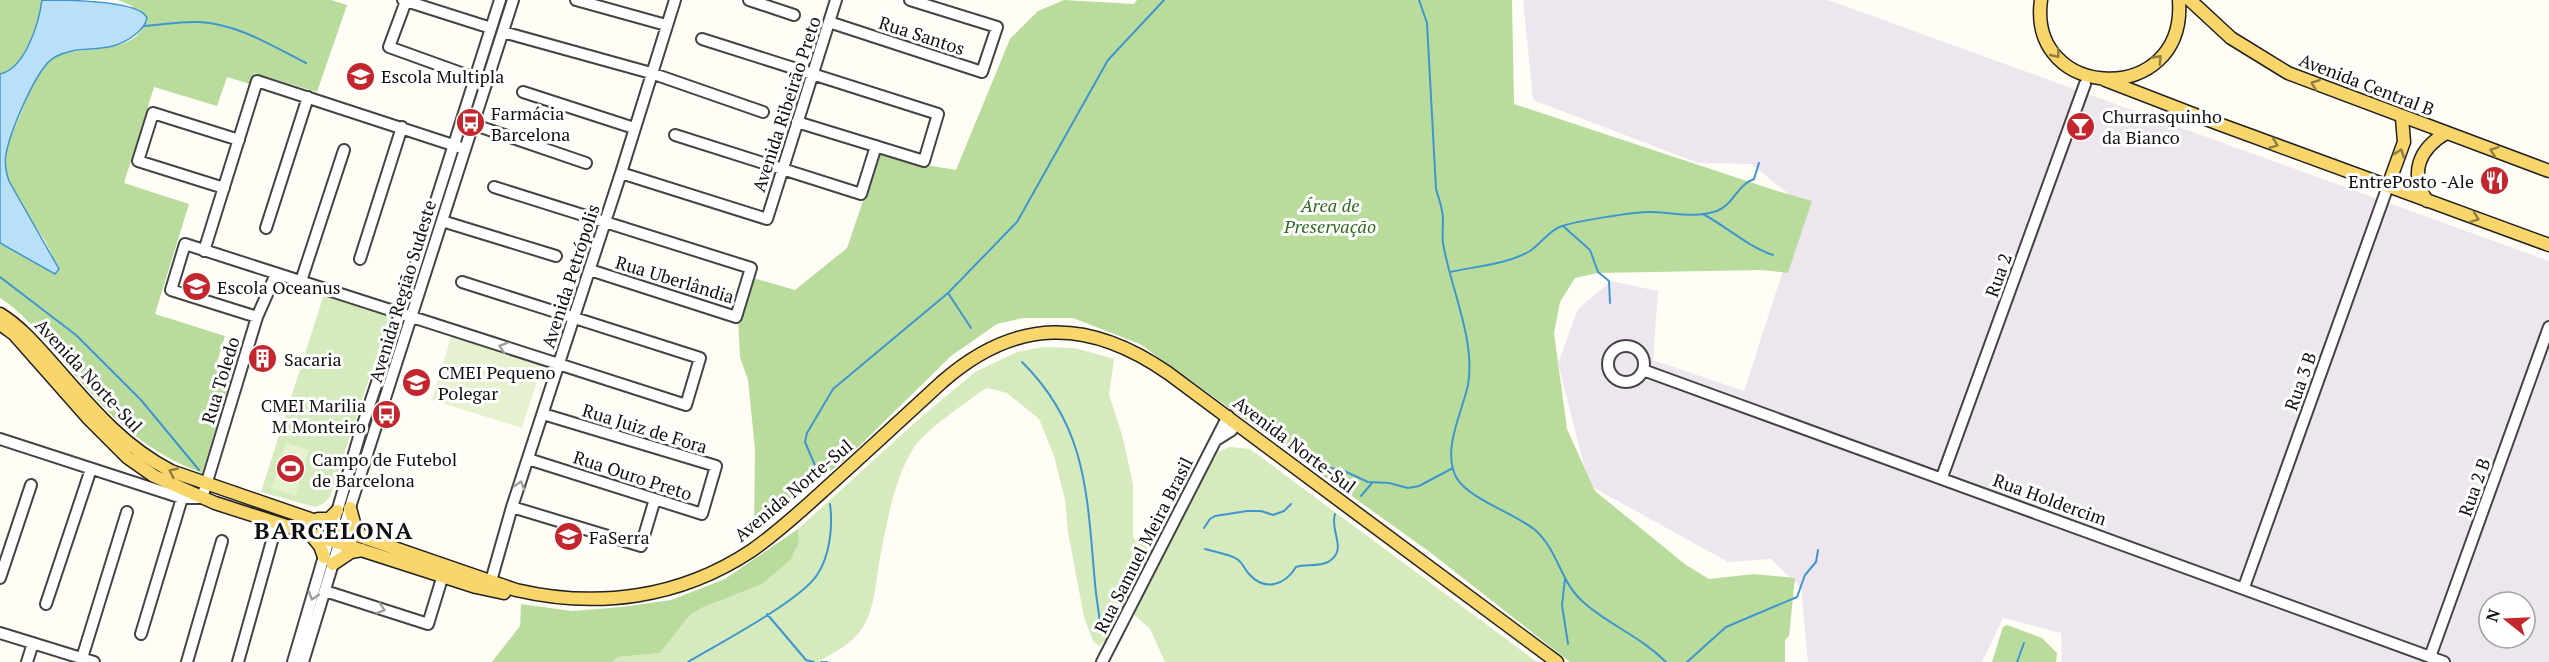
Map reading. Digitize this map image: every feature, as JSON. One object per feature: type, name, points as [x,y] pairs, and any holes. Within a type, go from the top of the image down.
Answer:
[{"type":"main road","points":[[2041,0],[2040,15],[2044,33],[2057,56],[2079,73],[2105,80],[2549,245]]},
{"type":"main road","points":[[2105,80],[2132,77],[2155,64],[2172,43],[2180,17],[2179,0]]},
{"type":"main road","name":"Avenida Central B","points":[[2190,0],[2221,31],[2272,65],[2301,79],[2549,171]]},
{"type":"main road","points":[[2388,186],[2404,142],[2402,118]]},
{"type":"main road","points":[[2427,201],[2418,187],[2418,169],[2427,147],[2446,133]]},
{"type":"main road","name":"Avenida Norte-Sul","points":[[0,314],[20,327],[100,418],[124,441],[158,464],[205,484],[314,519],[491,581],[536,595],[585,600],[639,596],[706,575],[749,552],[780,529],[955,371],[993,347],[1027,336],[1074,333],[1118,344],[1142,355],[1228,423],[1544,662]]},
{"type":"main road","name":"Avenida Norte-Sul","points":[[0,324],[14,334],[89,419],[127,457],[154,476],[202,498],[476,587],[548,603],[600,605],[647,600],[682,590],[716,576],[750,558],[780,536],[966,373],[1003,352],[1026,344],[1073,341],[1119,352],[1146,367],[1228,423],[1557,662]]},
{"type":"main road","points":[[350,508],[356,530],[363,537]]},
{"type":"main road","points":[[314,519],[329,519],[337,511]]},
{"type":"main road","points":[[307,533],[320,546],[329,560],[363,550]]},
{"type":"street","name":"Avenida Região Sudeste","points":[[337,527],[350,508],[375,435],[454,145],[500,0]]},
{"type":"street","name":"Avenida Região Sudeste","points":[[303,662],[325,591],[337,527],[337,511],[354,452],[442,221],[513,0]]},
{"type":"street","points":[[576,0],[666,25]]},
{"type":"street","name":"Avenida Petrópolis","points":[[491,581],[512,507],[675,0]]},
{"type":"street","points":[[749,0],[794,15]]},
{"type":"street","name":"Avenida Ribeirão Preto","points":[[621,172],[767,219],[836,0]]},
{"type":"street","name":"Rua Santos","points":[[829,22],[982,72],[997,27],[910,0]]},
{"type":"street","points":[[475,78],[389,47],[404,1],[491,28]]},
{"type":"street","points":[[503,32],[651,73],[763,112]]},
{"type":"street","points":[[702,39],[938,114],[924,161],[797,123]]},
{"type":"street","points":[[204,250],[257,81],[454,145],[461,150],[460,160]]},
{"type":"street","name":"Rua 2","points":[[1942,477],[2085,84]]},
{"type":"street","points":[[523,92],[634,128]]},
{"type":"street","points":[[266,228],[308,97]]},
{"type":"street","points":[[468,100],[470,107],[476,112]]},
{"type":"street","points":[[224,188],[138,161],[153,113],[239,140]]},
{"type":"street","points":[[472,124],[586,163]]},
{"type":"street","points":[[360,259],[402,128]]},
{"type":"street","points":[[675,135],[782,171],[861,194],[876,146]]},
{"type":"street","points":[[301,281],[344,150]]},
{"type":"street","name":"Rua 3 B","points":[[2244,587],[2388,186]]},
{"type":"street","points":[[494,187],[605,222]]},
{"type":"street","points":[[442,221],[556,256]]},
{"type":"street","name":"Rua Uberlândia","points":[[590,270],[736,317],[751,268],[605,222]]},
{"type":"street","points":[[257,317],[171,290],[185,244],[686,405],[700,358],[462,282]]},
{"type":"street","name":"Rua Toledo","points":[[202,498],[257,317],[276,274]]},
{"type":"street","name":"Rua 2 B","points":[[2430,657],[2549,327]]},
{"type":"street","name":"Rua Holdercim","points":[[1643,370],[2244,587],[2444,662]]},
{"type":"street","name":"Rua Juiz de Fora","points":[[543,414],[716,466],[710,488]]},
{"type":"street","name":"Rua Samuel Meira Brasil","points":[[1102,662],[1214,442],[1228,423]]},
{"type":"street","points":[[361,430],[375,435]]},
{"type":"street","points":[[0,439],[182,498],[202,498]]},
{"type":"street","points":[[354,452],[359,456],[367,456]]},
{"type":"street","name":"Rua Ouro Preto","points":[[528,459],[702,514],[710,488]]},
{"type":"street","points":[[46,604],[91,469]]},
{"type":"street","points":[[0,578],[31,485]]},
{"type":"street","points":[[141,634],[182,498]]},
{"type":"street","points":[[512,507],[641,546],[655,499]]},
{"type":"street","points":[[82,658],[127,512]]},
{"type":"street","points":[[238,662],[277,523]]},
{"type":"street","points":[[187,662],[222,541]]},
{"type":"street","name":"Avenida Região Sudeste","points":[[293,662],[329,560]]},
{"type":"street","points":[[325,591],[428,624],[443,575]]},
{"type":"street","points":[[476,587],[485,586],[491,581]]},
{"type":"street","points":[[0,633],[94,662]]},
{"type":"street","points":[[27,662],[33,643]]},
{"type":"shaded area","points":[[1523,0],[1828,0],[2549,261],[2549,662],[2062,662],[2061,633],[2003,618],[1982,662],[1808,662],[1801,588],[1771,559],[1728,562],[1589,485],[1558,363],[1578,309],[1611,281],[1658,291],[1653,360],[1744,391],[1804,206],[1751,164],[1698,163],[1533,100]]},
{"type":"green space","points":[[0,0],[42,0],[38,21],[29,44],[17,64],[0,74]]},
{"type":"green space","points":[[118,0],[331,0],[347,5],[317,92],[254,73],[250,84],[227,77],[217,106],[154,87],[124,183],[189,204],[155,314],[225,336],[215,369],[232,375],[202,473],[157,451],[120,423],[29,323],[0,298],[0,243],[35,261],[52,273],[53,264],[47,244],[10,186],[5,162],[10,140],[35,79],[42,68],[53,59],[66,53],[111,47],[125,43],[137,35],[146,22],[132,6]]},
{"type":"green space","name":"Área de Preservação","points":[[1064,0],[1134,4],[1137,0],[1512,0],[1514,104],[1812,201],[1788,273],[1762,270],[1598,273],[1575,278],[1560,302],[1554,333],[1567,429],[1595,491],[1686,565],[1709,579],[1754,574],[1795,578],[1789,636],[1785,640],[1785,662],[1570,662],[1431,553],[1140,344],[1073,318],[1023,318],[997,324],[951,356],[845,460],[754,530],[755,449],[748,380],[740,357],[738,317],[753,278],[795,290],[847,248],[880,151],[926,165],[956,170],[1010,39],[1038,11]]},
{"type":"green space","points":[[325,291],[386,314],[388,321],[330,497],[323,504],[315,507],[261,492]]},
{"type":"green space","points":[[452,334],[543,363],[522,428],[432,400]]},
{"type":"green space","points":[[1043,347],[1075,348],[1114,359],[1109,395],[1123,438],[1133,484],[1133,537],[1136,541],[1160,553],[1218,452],[1229,447],[1250,449],[1537,662],[1165,662],[1150,629],[1129,610],[1113,633],[1099,646],[1093,641],[1084,617],[1068,532],[1065,500],[1054,456],[1039,419],[1007,393],[988,388],[935,426],[913,449],[906,461],[885,530],[871,610],[862,628],[848,644],[818,662],[612,662],[618,657],[660,653],[690,615],[799,542],[798,529],[920,418],[975,372],[1017,352]]},
{"type":"green space","name":"Campo de Futebol de Barcelona","points":[[286,443],[309,450],[295,496],[272,488]]},
{"type":"green space","points":[[798,529],[799,542],[791,559],[762,584],[703,607],[690,615],[660,653],[618,657],[612,662],[492,662],[520,626],[521,604],[572,611],[671,600],[725,579]]},
{"type":"green space","points":[[2007,625],[2042,638],[2057,653],[2056,662],[1992,662],[2003,627]]},
{"type":"water","points":[[42,0],[117,4],[141,12],[147,18],[142,28],[126,41],[105,48],[75,50],[55,57],[48,63],[25,101],[8,144],[5,158],[9,181],[59,269],[55,274],[0,243],[0,74],[17,64],[29,44],[38,21]]},
{"type":"waterway","points":[[820,477],[805,442],[807,433],[833,389],[948,293],[1017,222],[1108,60],[1164,0]]},
{"type":"waterway","points":[[1419,0],[1427,23],[1436,189],[1442,212],[1443,243],[1465,332],[1470,368],[1468,385],[1452,443],[1452,466],[1456,477],[1470,492],[1535,530],[1549,547],[1569,584],[1582,601],[1666,662]]},
{"type":"waterway","points":[[144,26],[199,22],[227,27],[241,31],[306,63]]},
{"type":"waterway","points":[[1450,272],[1521,256],[1553,231],[1569,224],[1641,212],[1691,215],[1717,211],[1728,204],[1743,186],[1754,179],[1759,163]]},
{"type":"waterway","points":[[1703,214],[1754,247],[1773,255]]},
{"type":"waterway","points":[[1563,226],[1590,250],[1598,272],[1609,281],[1610,303]]},
{"type":"waterway","points":[[0,277],[76,335],[141,400],[199,470]]},
{"type":"waterway","points":[[948,293],[971,328]]},
{"type":"waterway","points":[[1022,362],[1044,387],[1060,412],[1072,438],[1080,465],[1090,521],[1101,633]]},
{"type":"waterway","points":[[1319,466],[1342,470],[1368,482],[1389,483],[1408,488],[1419,486],[1453,468]]},
{"type":"waterway","points":[[1361,496],[1372,483]]},
{"type":"waterway","points":[[688,662],[777,609],[794,597],[817,575],[828,550],[831,531],[830,504]]},
{"type":"waterway","points":[[1204,528],[1215,516],[1247,511],[1261,511],[1273,515],[1284,511],[1291,504]]},
{"type":"waterway","points":[[1205,549],[1237,559],[1255,580],[1274,584],[1281,582],[1296,567],[1324,564],[1334,557],[1338,546],[1334,527],[1335,514]]},
{"type":"waterway","points":[[1687,662],[1726,627],[1797,597],[1805,575],[1816,562],[1818,550]]},
{"type":"waterway","points":[[1565,579],[1562,605],[1568,644]]},
{"type":"waterway","points":[[767,614],[806,660],[814,662]]},
{"type":"waterway","points":[[2017,662],[2024,643]]},
{"type":"waterway","points":[[821,662],[827,662]]},
{"type":"place","name":"Escola Multipla","points":[[360,76]]},
{"type":"place","name":"Farmácia Barcelona","points":[[470,123]]},
{"type":"place","name":"Churrasquinho da Bianco","points":[[2081,126]]},
{"type":"place","name":"EntrePosto -Ale","points":[[2495,181]]},
{"type":"place","name":"Escola Oceanus","points":[[196,287]]},
{"type":"place","name":"Sacaria","points":[[263,359]]},
{"type":"place","name":"CMEI Pequeno Polegar","points":[[417,382]]},
{"type":"place","name":"CMEI Marilia M Monteiro","points":[[387,415]]},
{"type":"place","name":"Campo de Futebol de Barcelona","points":[[291,469]]},
{"type":"place","name":"FaSerra","points":[[568,537]]},
{"type":"district","name":"BARCELONA","points":[[334,530]]}]
